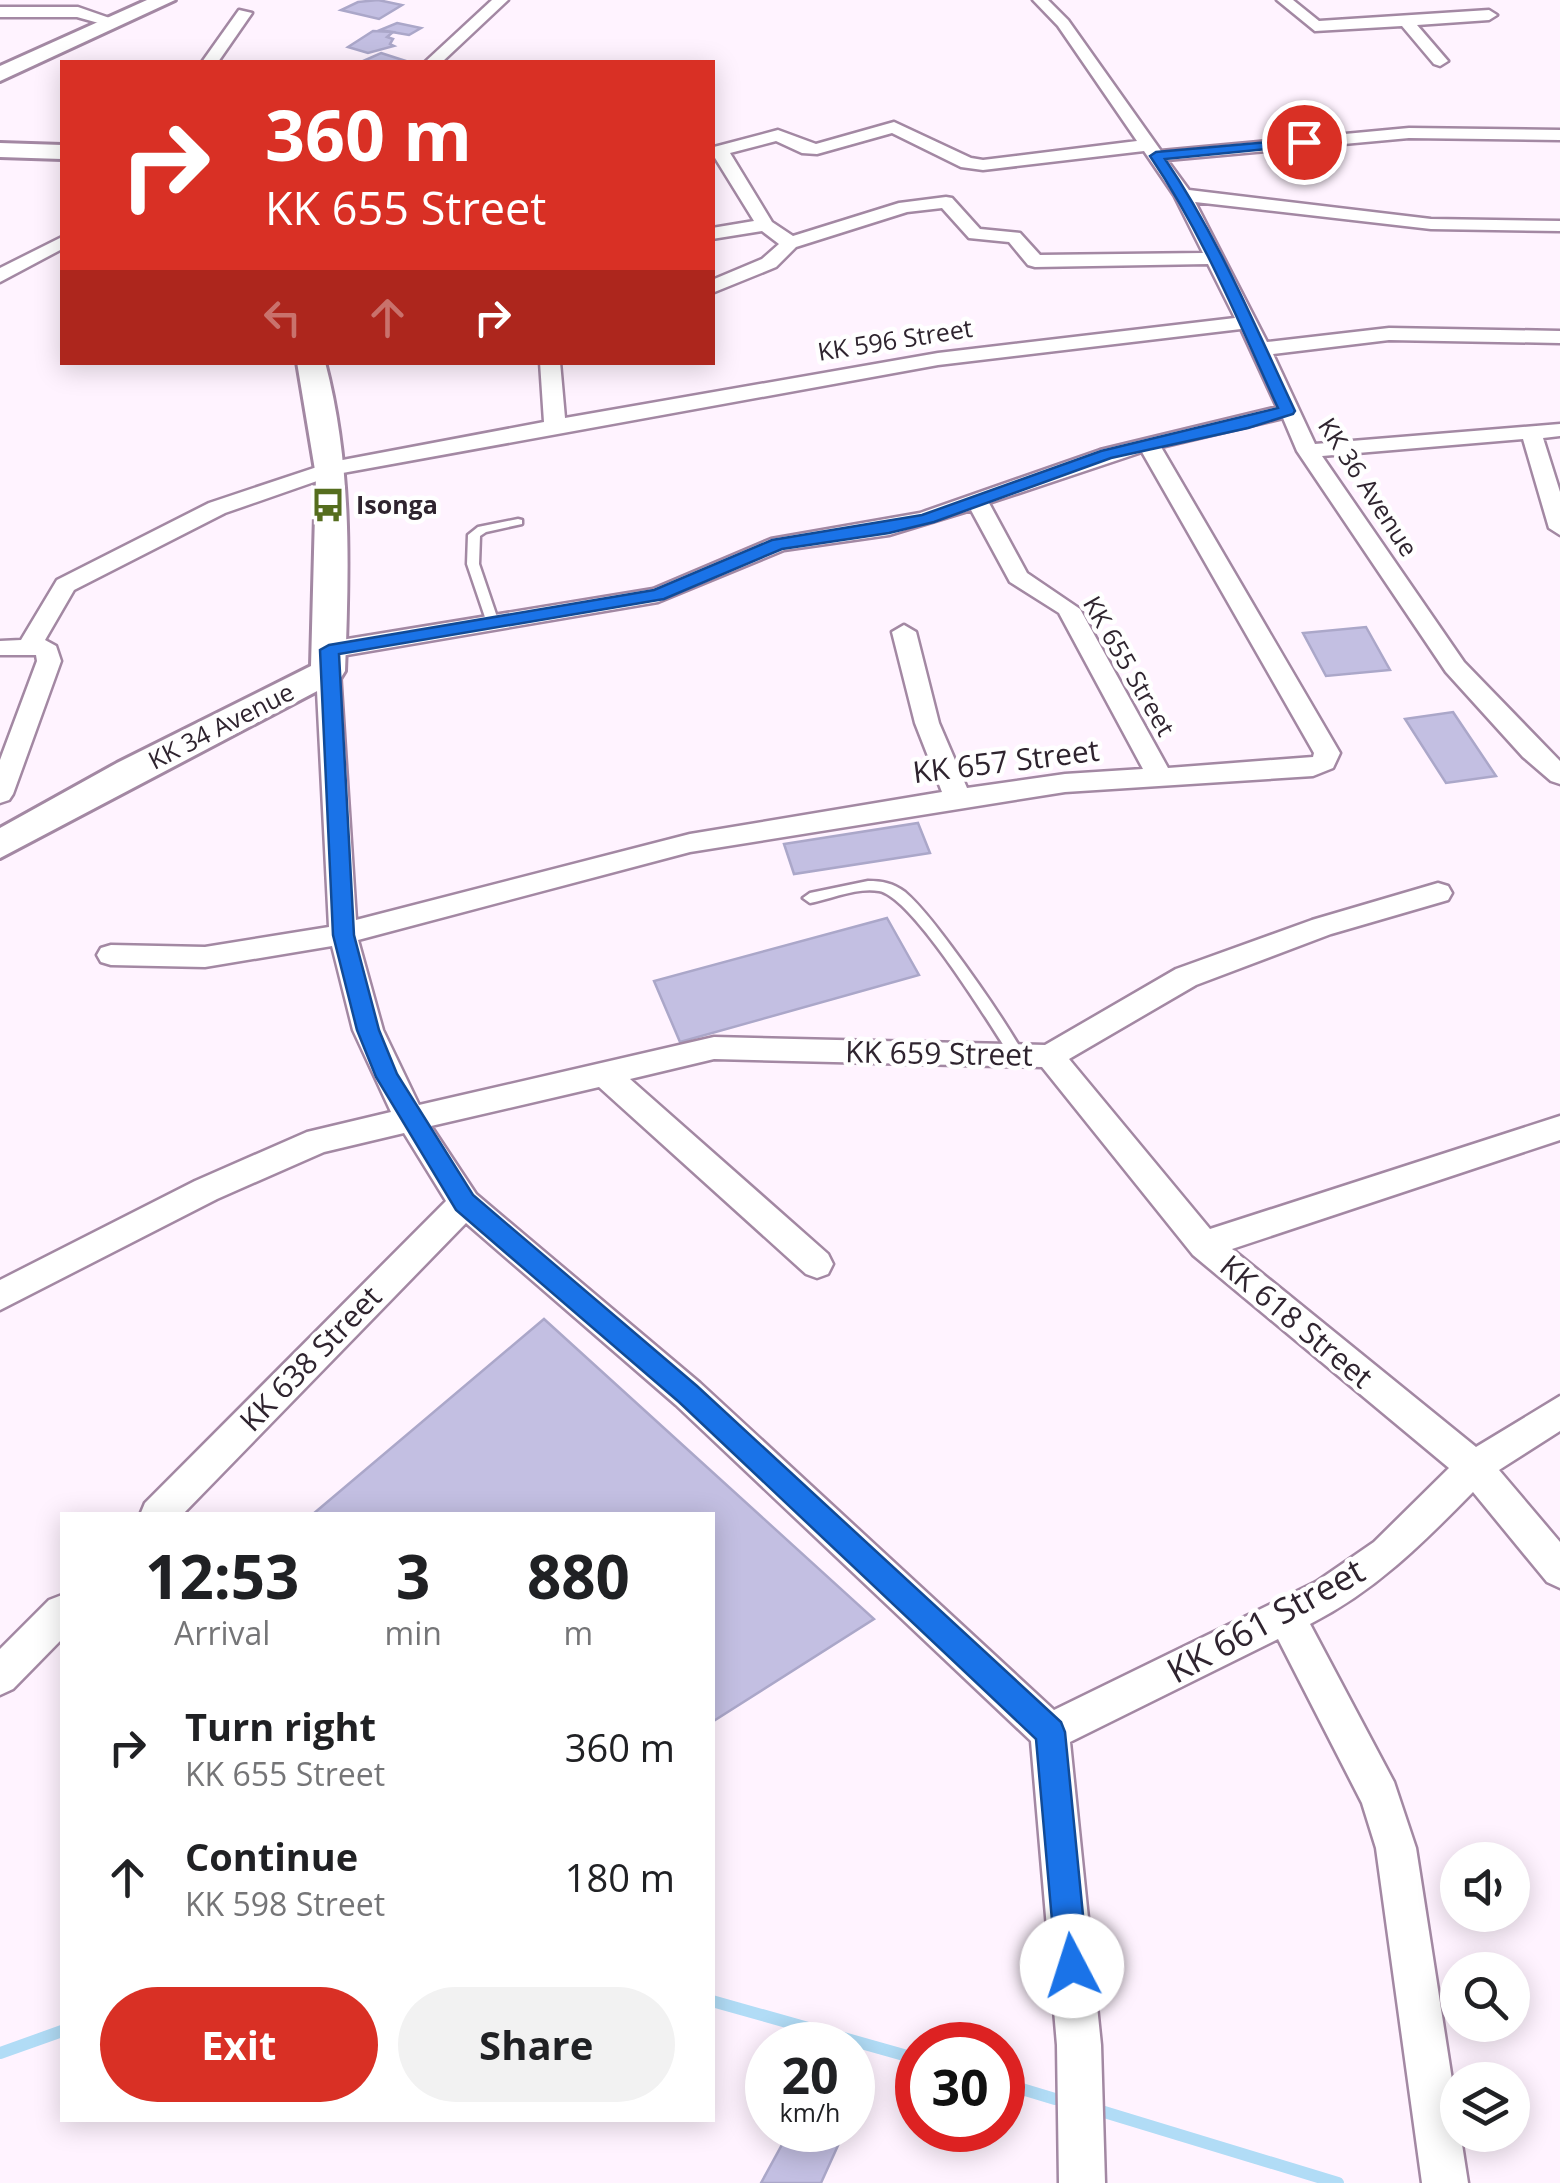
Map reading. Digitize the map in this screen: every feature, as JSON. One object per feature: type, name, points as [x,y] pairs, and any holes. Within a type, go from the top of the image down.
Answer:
[{"type":"main road","points":[[0,74],[164,0]]},
{"type":"main road","points":[[0,150],[60,152]]},
{"type":"main road","points":[[312,365],[322,400],[332,468],[329,661]]},
{"type":"main road","name":"KK 34 Avenue","points":[[0,844],[329,661]]},
{"type":"street","points":[[435,60],[501,0]]},
{"type":"street","name":"KK 36 Avenue","points":[[1040,0],[1063,23],[1183,195],[1308,451],[1455,667],[1532,751],[1560,775]]},
{"type":"street","points":[[1284,0],[1315,26],[1489,15]]},
{"type":"street","points":[[0,12],[53,10],[113,22]]},
{"type":"street","points":[[211,60],[244,13]]},
{"type":"street","points":[[1406,21],[1440,61]]},
{"type":"street","points":[[790,243],[765,225],[720,151],[778,134],[817,149],[894,127],[967,163],[983,166],[1152,150],[1402,134],[1510,130],[1560,135]]},
{"type":"street","points":[[1183,195],[1431,224],[1560,226]]},
{"type":"street","points":[[715,286],[769,263],[790,243],[905,207],[946,202],[974,234],[1014,237],[1035,261],[1216,258]]},
{"type":"street","points":[[715,233],[765,225]]},
{"type":"street","points":[[0,276],[60,243]]},
{"type":"street","name":"KK 596 Street","points":[[29,647],[65,585],[217,508],[332,468],[938,360],[1247,322]]},
{"type":"street","points":[[1261,349],[1389,334],[1560,337]]},
{"type":"street","points":[[550,365],[554,426]]},
{"type":"street","points":[[1082,2183],[1079,2044],[1050,1732],[688,1394],[465,1202],[387,1077],[368,1030],[343,935],[329,661],[493,622],[658,595],[778,544],[889,528],[977,501],[1054,470],[1287,411]]},
{"type":"street","points":[[1308,451],[1560,430]]},
{"type":"street","points":[[1531,432],[1558,522]]},
{"type":"street","name":"KK 657 Street","points":[[111,955],[204,957],[343,935],[690,843],[958,798],[1065,783],[1313,767],[1324,762],[1327,754],[1150,444]]},
{"type":"street","name":"KK 655 Street","points":[[977,501],[1018,577],[1068,609],[1161,779]]},
{"type":"street","points":[[904,632],[927,723],[958,798]]},
{"type":"street","points":[[0,648],[48,651],[49,661],[0,794]]},
{"type":"street","name":"KK 659 Street","points":[[0,1296],[206,1190],[318,1141],[728,1047],[1034,1056],[1186,977],[1322,927],[1438,894]]},
{"type":"street","name":"KK 618 Street","points":[[1034,1056],[1204,1246],[1474,1467],[1560,1570]]},
{"type":"street","points":[[604,1074],[817,1264]]},
{"type":"street","points":[[1204,1246],[1560,1128]]},
{"type":"street","name":"KK 638 Street","points":[[161,1512],[465,1202]]},
{"type":"street","name":"KK 661 Street","points":[[1050,1732],[1288,1618],[1387,1554],[1474,1467],[1560,1412]]},
{"type":"street","points":[[0,1676],[60,1614]]},
{"type":"street","points":[[1288,1618],[1380,1796],[1396,1848],[1441,2165]]},
{"type":"lane","points":[[493,622],[474,564],[474,535],[482,528],[518,522]]},
{"type":"lane","points":[[810,898],[876,886],[900,892],[988,1007],[1034,1056]]},
{"type":"building","points":[[378,0],[402,5],[379,19],[341,10],[358,2]]},
{"type":"building","points":[[397,23],[421,28],[409,35],[380,30]]},
{"type":"building","points":[[373,31],[393,32],[387,37],[393,39],[390,44],[394,46],[368,53],[348,47]]},
{"type":"building","points":[[381,53],[403,60],[365,60]]},
{"type":"building","points":[[1366,627],[1390,670],[1326,676],[1303,633]]},
{"type":"building","points":[[1453,712],[1496,776],[1446,783],[1405,719]]},
{"type":"building","points":[[918,823],[930,853],[794,874],[784,844]]},
{"type":"building","points":[[887,918],[919,975],[680,1042],[654,981]]},
{"type":"building","points":[[544,1319],[874,1619],[715,1720],[715,1512],[315,1512]]},
{"type":"building","points":[[778,2152],[835,2152],[821,2183],[761,2183]]},
{"type":"waterway","points":[[715,2002],[895,2053]]},
{"type":"waterway","points":[[0,2053],[60,2032]]},
{"type":"waterway","points":[[1025,2090],[1055,2099]]},
{"type":"waterway","points":[[1101,2111],[1338,2183]]},
{"type":"place","name":"Isonga","points":[[328,505]]},
{"type":"route","points":[[1072,1966],[1050,1732],[688,1394],[465,1202],[435,1160],[387,1077],[368,1030],[343,935],[329,650],[658,595],[778,544],[889,528],[928,518],[1106,454],[1287,411],[1216,258],[1183,195],[1156,156],[1304,142]]}]
